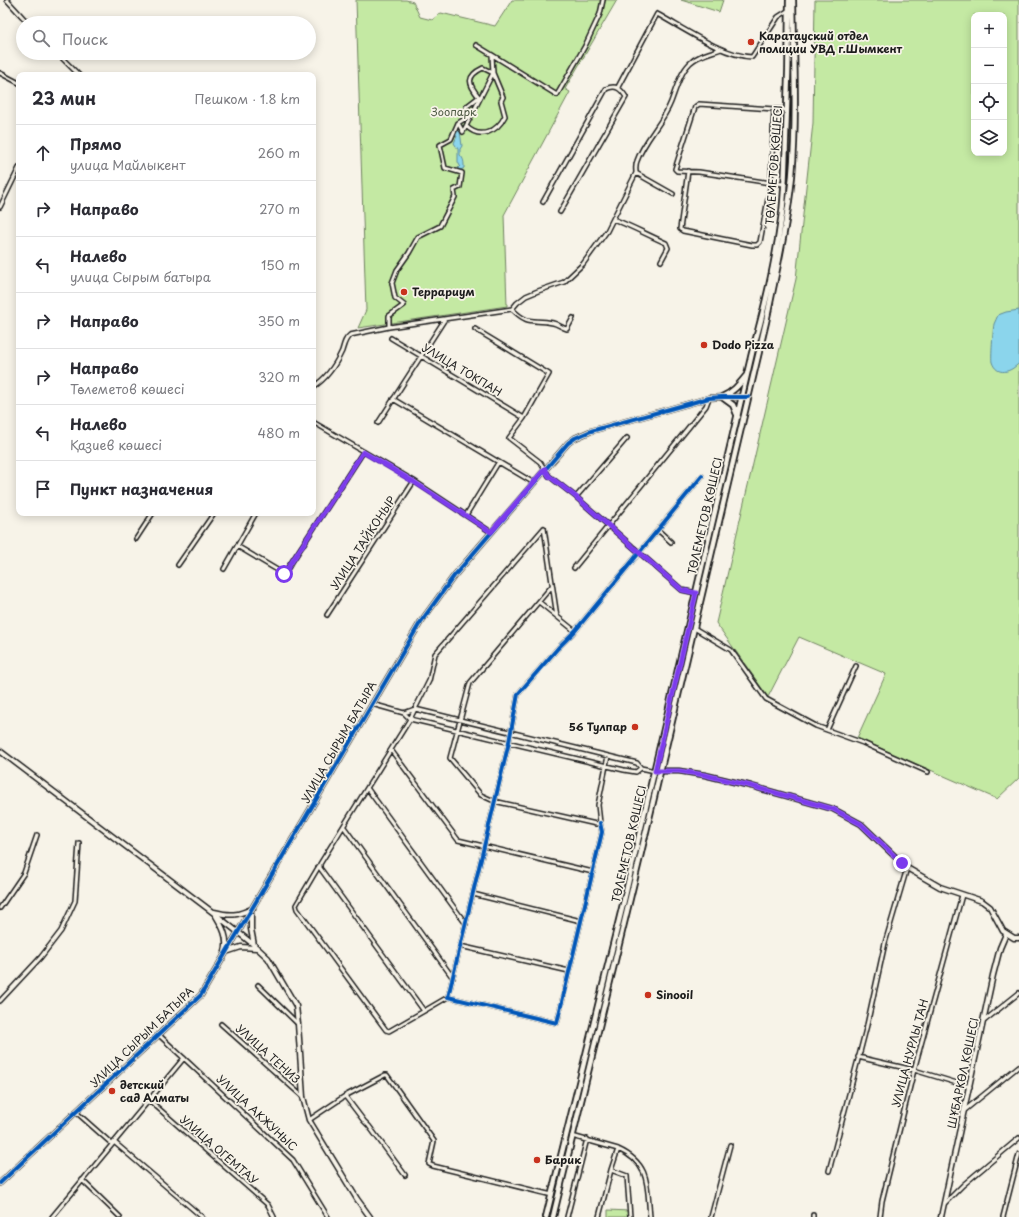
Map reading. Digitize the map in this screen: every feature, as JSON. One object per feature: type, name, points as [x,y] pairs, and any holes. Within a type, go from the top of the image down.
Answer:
[{"type":"main road","name":"ТӨЛЕМЕТОВ КӨШЕСІ","points":[[675,698],[696,593],[760,324],[775,256],[782,213],[788,110],[788,0]]},
{"type":"main road","name":"ТӨЛЕМЕТОВ КӨШЕСІ","points":[[553,1217],[567,1147],[657,771],[694,628],[780,257],[792,176],[794,97],[793,0]]},
{"type":"main road","points":[[722,397],[732,393],[747,374]]},
{"type":"main road","points":[[722,397],[733,405],[738,417]]},
{"type":"main road","name":"ТӨЛЕМЕТОВ КӨШЕСІ","points":[[546,1217],[567,1147],[572,1136],[640,857],[657,771]]},
{"type":"street","points":[[7,0],[22,16]]},
{"type":"street","points":[[476,45],[557,95],[585,46],[600,14],[602,0]]},
{"type":"street","points":[[618,87],[657,14],[721,49],[742,57],[752,57],[778,16],[789,10]]},
{"type":"street","points":[[316,384],[326,376],[341,352],[346,338],[350,335],[389,327],[512,310],[517,303],[526,296],[564,282],[584,264],[607,231],[636,173],[635,168],[637,161],[671,103],[675,91],[689,64],[696,58],[721,49]]},
{"type":"street","points":[[466,126],[475,133],[483,133],[501,124],[505,116],[501,101],[503,97],[493,73],[492,55]]},
{"type":"street","points":[[64,60],[76,72]]},
{"type":"street","points":[[389,327],[390,316],[404,305],[395,298],[392,283],[397,270],[418,237],[440,226],[455,197],[454,190],[460,187],[462,173],[445,168],[440,145],[451,139],[458,123],[468,117],[466,107],[479,97],[472,88],[470,81],[474,72],[483,68],[493,73]]},
{"type":"street","points":[[0,73],[16,81]]},
{"type":"street","points":[[458,123],[463,132],[493,73]]},
{"type":"street","points":[[543,202],[606,89],[610,87],[618,87],[622,90],[626,97],[560,212]]},
{"type":"street","points":[[784,184],[699,172],[676,171],[675,169],[695,108],[699,104],[788,110]]},
{"type":"street","points":[[688,171],[680,229],[682,231],[757,245],[760,242],[771,183],[774,109]]},
{"type":"street","points":[[636,173],[673,194]]},
{"type":"street","points":[[0,207],[16,174]]},
{"type":"street","points":[[613,220],[631,226],[666,243],[668,248],[661,262]]},
{"type":"street","points":[[512,310],[530,322],[553,322],[564,328],[567,328],[572,318]]},
{"type":"street","points":[[378,423],[445,319]]},
{"type":"street","points":[[475,329],[549,374],[524,418],[509,438],[540,462],[549,476],[576,497],[607,526],[682,590],[696,593]]},
{"type":"street","name":"УЛИЦА ТОКПАН","points":[[391,338],[524,418]]},
{"type":"street","name":"УЛИЦА СЫРЫМ БАТЫРА","points":[[0,1183],[201,995],[420,623],[454,576],[568,442],[584,434],[709,398],[748,397]]},
{"type":"street","points":[[574,568],[706,406],[709,398]]},
{"type":"street","points":[[393,399],[498,463],[534,483]]},
{"type":"street","points":[[316,424],[414,482],[491,532]]},
{"type":"street","points":[[576,497],[627,438]]},
{"type":"street","points":[[237,546],[284,574],[363,452]]},
{"type":"street","points":[[466,515],[498,463]]},
{"type":"street","points":[[448,997],[509,742],[518,694],[558,648],[575,631],[702,476]]},
{"type":"street","name":"УЛИЦА ТАЙКОНЫР","points":[[327,615],[414,482]]},
{"type":"street","points":[[136,539],[151,516]]},
{"type":"street","points":[[178,565],[212,516]]},
{"type":"street","points":[[224,569],[254,516]]},
{"type":"street","points":[[557,617],[544,528],[435,654],[429,681],[410,719],[296,905],[297,909],[386,1030],[389,1031],[396,1028],[448,997],[557,1023],[602,832],[598,805],[608,756]]},
{"type":"street","points":[[658,530],[671,542]]},
{"type":"street","points":[[552,586],[470,683],[450,758],[481,795],[494,801],[600,824]]},
{"type":"street","points":[[539,602],[575,631]]},
{"type":"street","points":[[694,628],[731,650],[766,699],[816,726],[863,743],[928,772]]},
{"type":"street","points":[[827,730],[856,666]]},
{"type":"street","points":[[372,704],[404,713],[410,719],[606,766],[636,772],[641,768]]},
{"type":"street","points":[[404,713],[415,709],[638,763],[641,768],[657,771],[679,771],[705,775],[833,809],[861,824],[907,868],[940,886],[982,901],[990,907],[1006,934],[1014,938],[1019,938]]},
{"type":"street","points":[[391,750],[456,839],[484,847],[593,872]]},
{"type":"street","points":[[0,751],[213,913],[268,958],[296,1006],[303,1097],[309,1120],[357,1199],[370,1217]]},
{"type":"street","points":[[368,788],[466,924]]},
{"type":"street","points":[[344,828],[452,978]]},
{"type":"street","points":[[0,908],[24,873],[37,835]]},
{"type":"street","points":[[0,1001],[41,957],[61,932],[75,901],[79,843]]},
{"type":"street","points":[[319,866],[424,1011]]},
{"type":"street","points":[[829,1171],[885,943],[907,868]]},
{"type":"street","points":[[473,894],[581,921]]},
{"type":"street","name":"УЛИЦА НУРЛЫ ТАН","points":[[880,1217],[882,1201],[914,1070],[962,895]]},
{"type":"street","points":[[213,913],[233,915],[252,909],[251,929],[256,947]]},
{"type":"street","points":[[213,913],[225,936],[227,947],[225,954]]},
{"type":"street","name":"ШҰБАРКӨЛ КӨШЕСІ","points":[[941,1217],[997,958],[1006,934]]},
{"type":"street","points":[[225,954],[241,946],[256,947]]},
{"type":"street","points":[[460,946],[569,971]]},
{"type":"street","points":[[258,985],[298,1024]]},
{"type":"street","points":[[984,1021],[1019,993]]},
{"type":"street","name":"УЛИЦА ТЕНИЗ","points":[[220,1024],[303,1097]]},
{"type":"street","name":"УЛИЦА АКЖУНЫС","points":[[159,1035],[293,1160],[328,1217]]},
{"type":"street","points":[[858,1057],[914,1070],[970,1087]]},
{"type":"street","points":[[52,1217],[184,1058]]},
{"type":"street","points":[[965,1110],[1019,1066]]},
{"type":"street","points":[[309,1120],[381,1075],[387,1075],[434,1141],[429,1164],[438,1168],[552,1194]]},
{"type":"street","points":[[346,1096],[364,1121],[370,1126],[405,1175]]},
{"type":"street","name":"УЛИЦА ОГЕМТАУ","points":[[148,1100],[268,1205],[274,1217]]},
{"type":"street","points":[[76,1112],[202,1217]]},
{"type":"street","points":[[572,1136],[587,1139],[618,1150],[631,1156],[640,1165],[646,1178],[650,1217]]},
{"type":"street","points":[[945,1203],[963,1185],[1019,1138]]},
{"type":"street","points":[[567,1217],[587,1139]]},
{"type":"street","points":[[711,1217],[730,1145]]},
{"type":"street","points":[[599,1217],[611,1170],[618,1150]]},
{"type":"street","points":[[1003,1217],[1019,1154]]},
{"type":"street","points":[[611,1170],[627,1176],[630,1217]]},
{"type":"street","points":[[82,1180],[120,1217]]},
{"type":"green space","name":"Зоопарк","points":[[356,0],[406,0],[413,2],[420,17],[432,20],[441,13],[495,26],[512,0],[617,0],[565,89],[570,92],[504,215],[507,306],[358,328],[366,310]]},
{"type":"green space","points":[[681,0],[723,0],[719,12]]},
{"type":"green space","points":[[815,0],[1019,0],[1019,778],[997,799],[857,738],[886,674],[799,637],[768,697],[716,623],[796,279],[813,123]]},
{"type":"green space","points":[[608,1210],[629,1211],[629,1217],[608,1217]]},
{"type":"water","points":[[455,131],[460,131],[462,146],[460,149],[460,155],[464,164],[464,168],[458,172],[458,168],[460,166],[458,162],[458,149],[454,143],[457,136],[454,135]]},
{"type":"water","points":[[1019,310],[1019,363],[1008,371],[1004,372],[997,370],[992,362],[994,324],[998,315]]},
{"type":"cycle path","points":[[0,1183],[201,995],[420,623],[454,576],[568,443],[591,431],[709,398],[748,397]]},
{"type":"cycle path","points":[[600,823],[602,832],[557,1023],[448,997],[509,742],[518,694],[558,648],[575,631],[702,476]]},
{"type":"place","name":"Каратауский отдел полиции УВД г.Шымкент","points":[[751,42]]},
{"type":"place","name":"Террариум","points":[[404,292]]},
{"type":"place","name":"Dodo Pizza","points":[[704,345]]},
{"type":"place","name":"56 Тулпар","points":[[635,727]]},
{"type":"place","name":"Sinooil","points":[[648,995]]},
{"type":"place","name":"детский сад Алматы","points":[[112,1091]]},
{"type":"place","name":"Барик","points":[[537,1160]]},
{"type":"route","points":[[284,574],[363,452],[414,482],[491,532],[545,469],[549,476],[576,497],[607,526],[682,590],[696,593],[655,771],[679,771],[705,775],[833,809],[861,824],[902,863]]}]
